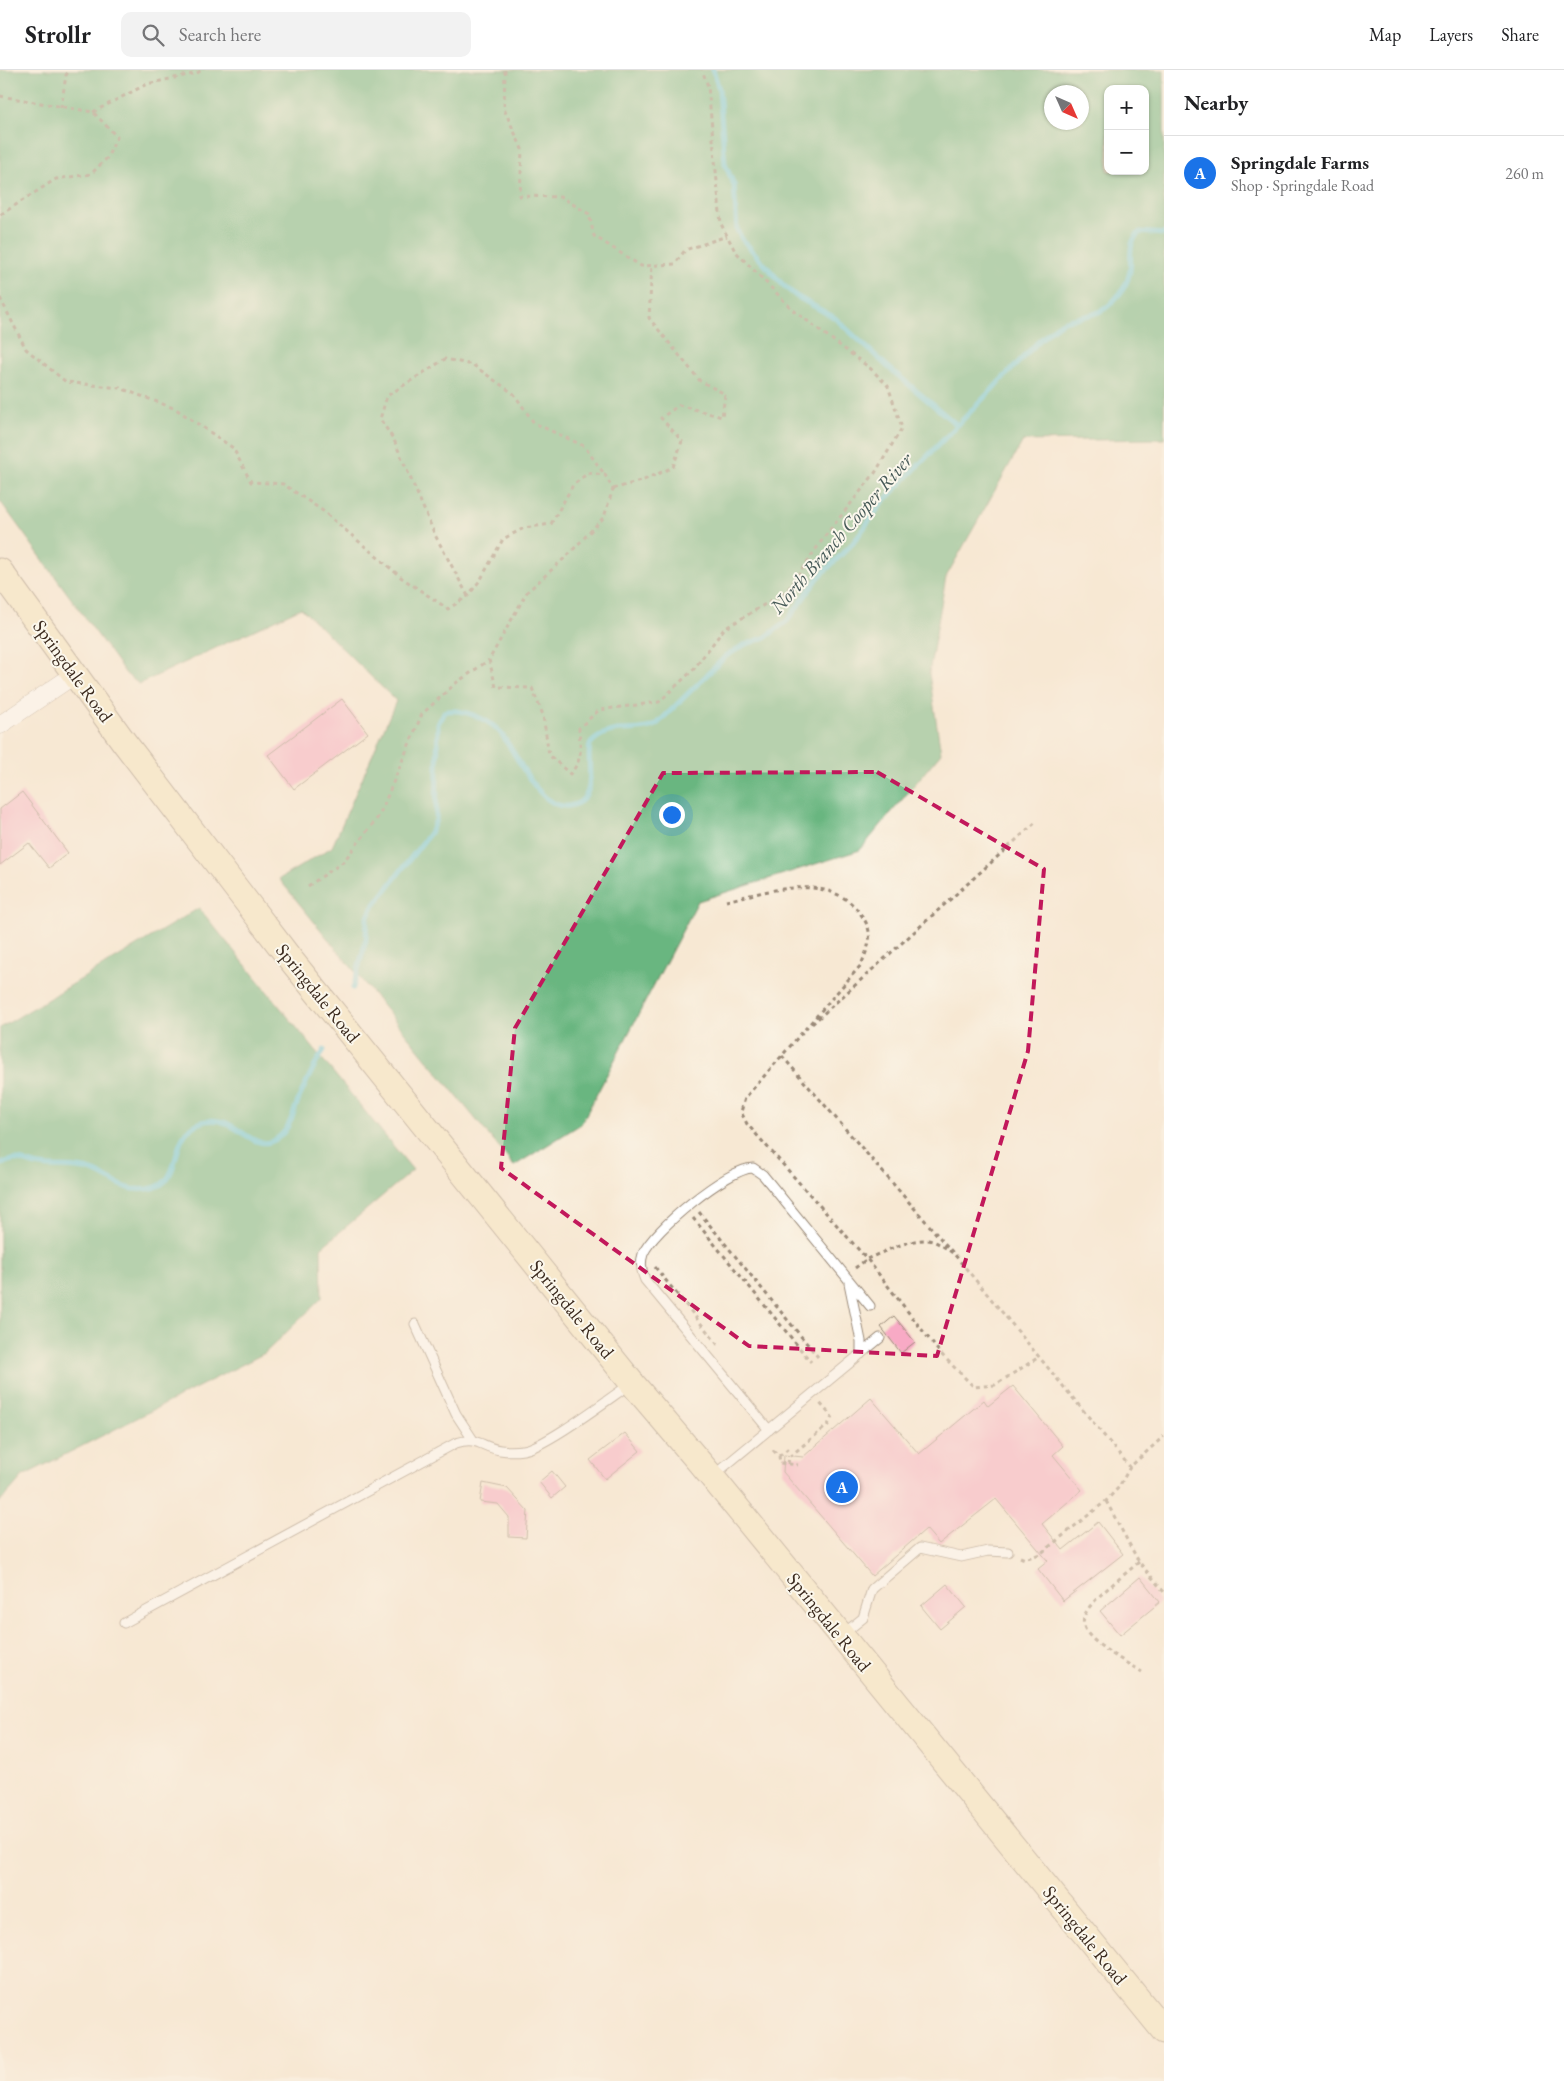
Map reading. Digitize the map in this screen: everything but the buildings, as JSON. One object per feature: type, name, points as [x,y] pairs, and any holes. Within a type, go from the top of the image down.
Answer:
[{"type":"main road","name":"Springdale Road","points":[[0,571],[74,675],[291,960],[632,1383],[712,1477],[1164,2031]]},
{"type":"street","points":[[0,725],[74,675]]},
{"type":"lane","points":[[769,1430],[645,1280],[641,1264],[644,1253],[660,1230],[715,1185],[741,1170],[753,1168],[763,1175],[870,1306]]},
{"type":"lane","points":[[847,1278],[861,1341],[861,1354]]},
{"type":"lane","points":[[415,1324],[456,1414],[473,1440]]},
{"type":"lane","points":[[712,1477],[880,1338]]},
{"type":"lane","points":[[124,1623],[456,1444],[473,1440],[499,1450],[525,1450],[546,1440],[632,1383]]},
{"type":"lane","points":[[840,1636],[863,1618],[872,1589],[920,1548],[961,1557],[988,1551],[1008,1552]]},
{"type":"path","points":[[60,108],[66,75],[70,70]]},
{"type":"path","points":[[0,96],[60,108],[93,112],[147,84],[197,73],[202,70]]},
{"type":"path","points":[[505,70],[504,109],[522,148],[520,196],[561,197],[589,214],[594,236],[641,266],[674,264],[686,250],[727,236]]},
{"type":"path","points":[[489,660],[496,687],[532,688],[543,715],[549,755],[570,774],[578,765],[580,757],[579,728],[599,710],[658,702],[693,670],[724,629],[787,591],[825,536],[875,473],[902,428],[888,386],[871,369],[793,310],[734,251],[721,224],[708,86],[702,70]]},
{"type":"path","points":[[0,215],[56,179],[91,174],[107,158],[117,137],[93,112]]},
{"type":"path","points":[[613,489],[644,480],[673,467],[682,441],[661,418],[678,405],[722,417],[725,394],[700,381],[649,318],[652,265]]},
{"type":"path","points":[[0,298],[26,348],[66,382],[120,388],[176,409],[233,448],[251,482],[283,484],[322,511],[402,578],[448,609],[468,596],[482,579],[503,540],[524,528],[551,524],[573,485],[588,473],[605,475]]},
{"type":"path","points":[[308,886],[343,862],[379,816],[422,714],[456,683],[489,660],[527,592],[568,556],[604,517],[613,489],[584,446],[534,423],[514,394],[473,366],[445,359],[387,396],[380,419],[394,440],[435,535],[468,596]]},
{"type":"path","points":[[802,1034],[1036,822]]},
{"type":"path","points":[[726,901],[769,891],[804,888],[833,891],[851,901],[866,921],[871,942],[861,965],[745,1098],[741,1112],[747,1124],[866,1258],[940,1353],[974,1386],[995,1385],[1039,1357]]},
{"type":"path","points":[[782,1056],[954,1254],[1130,1467]]},
{"type":"path","points":[[811,1362],[691,1215],[696,1210],[818,1357]]},
{"type":"path","points":[[711,1239],[717,1234]]},
{"type":"path","points":[[847,1278],[866,1258],[915,1241],[928,1240],[939,1244],[954,1254]]},
{"type":"path","points":[[644,1253],[723,1351]]},
{"type":"path","points":[[730,1264],[737,1258]]},
{"type":"path","points":[[750,1288],[756,1282]]},
{"type":"path","points":[[770,1312],[776,1306]]},
{"type":"path","points":[[790,1336],[796,1331]]},
{"type":"path","points":[[788,1464],[789,1457],[828,1425],[832,1417],[812,1394]]},
{"type":"path","points":[[1008,1552],[1026,1559],[1033,1558],[1106,1501],[1119,1487],[1130,1467],[1164,1436]]},
{"type":"path","points":[[779,1456],[791,1446]]},
{"type":"path","points":[[787,1449],[792,1455]]},
{"type":"path","points":[[773,1450],[779,1456],[780,1463],[798,1465]]},
{"type":"path","points":[[1106,1501],[1139,1562],[1164,1592]]},
{"type":"path","points":[[1139,1562],[1090,1603],[1083,1615],[1083,1628],[1088,1637],[1108,1652],[1142,1672]]},
{"type":"highlighted area","points":[[877,772],[1044,869],[1028,1051],[937,1356],[749,1346],[501,1168],[515,1028],[663,773]]},
{"type":"green space","points":[[0,70],[1164,70],[1164,439],[1023,441],[946,577],[929,673],[941,753],[860,850],[698,901],[581,1124],[514,1166],[279,879],[332,847],[396,701],[301,608],[139,684],[126,674],[0,501]]},
{"type":"green space","points":[[199,908],[413,1170],[321,1248],[322,1298],[265,1353],[23,1476],[0,1502],[0,1028]]},
{"type":"waterway","points":[[713,70],[719,89],[725,164],[734,185],[737,230],[742,239],[783,285],[796,296],[835,318],[888,367],[957,425]]},
{"type":"waterway","name":"North Branch Cooper River","points":[[353,988],[366,940],[367,919],[372,908],[430,833],[436,820],[438,724],[444,712],[458,711],[488,722],[506,740],[528,777],[547,799],[558,805],[569,806],[580,802],[586,796],[589,788],[590,744],[606,733],[647,728],[656,725],[726,656],[744,645],[766,637],[787,621],[818,578],[853,543],[882,503],[1040,340],[1062,322],[1098,312],[1119,295],[1129,275],[1131,250],[1136,236],[1140,232],[1164,234]]},
{"type":"waterway","name":"North Branch Cooper River","points":[[0,1165],[15,1160],[40,1166],[86,1169],[128,1188],[151,1189],[162,1184],[169,1176],[181,1142],[187,1132],[197,1124],[211,1120],[222,1122],[259,1142],[269,1142],[279,1137],[287,1128],[306,1082],[324,1050]]},
{"type":"place","name":"Springdale Farms","points":[[842,1487]]}]
